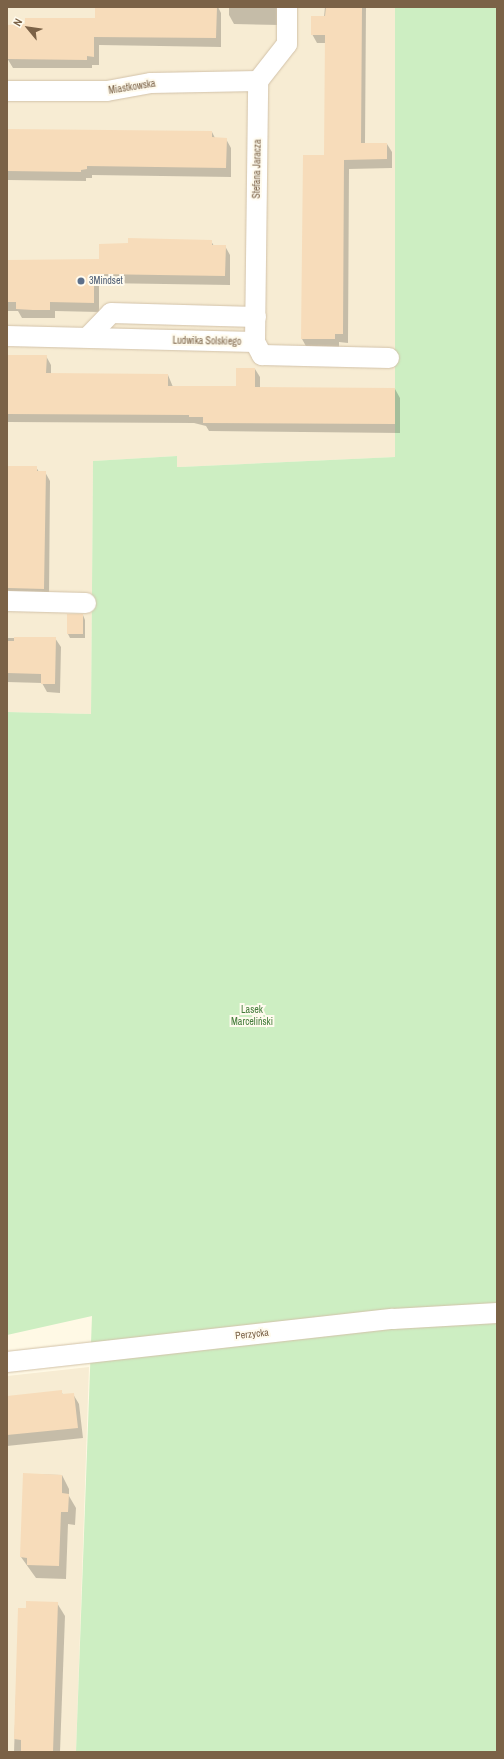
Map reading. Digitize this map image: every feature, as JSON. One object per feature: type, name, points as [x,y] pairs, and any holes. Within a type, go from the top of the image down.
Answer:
[{"type":"street","points":[[258,81],[287,44],[287,7]]},
{"type":"street","name":"Miastkowska","points":[[7,91],[107,91],[151,83],[258,81]]},
{"type":"street","name":"Stefana Jaracza","points":[[255,342],[258,81]]},
{"type":"street","points":[[88,337],[111,313],[256,317]]},
{"type":"street","name":"Ludwika Solskiego","points":[[7,336],[255,342],[262,355],[389,358]]},
{"type":"street","points":[[7,601],[86,603]]},
{"type":"street","name":"Perzycka","points":[[7,1362],[393,1319],[497,1313]]},
{"type":"shaded area","points":[[7,7],[395,7],[395,457],[180,467],[177,467],[177,456],[93,461],[91,714],[7,712]]},
{"type":"shaded area","points":[[89,1367],[76,1752],[7,1752],[7,1376]]},
{"type":"green space","name":"Lasek Marceliński","points":[[395,7],[497,7],[497,1752],[76,1752],[92,1316],[7,1335],[7,712],[91,714],[93,461],[177,456],[177,467],[180,467],[395,457]]},
{"type":"building","points":[[95,7],[217,7],[216,38],[94,37],[94,57],[87,56],[87,60],[7,59],[7,25],[25,24],[25,18],[95,18]]},
{"type":"building","points":[[326,7],[362,7],[361,143],[387,143],[387,159],[344,160],[343,334],[335,334],[335,339],[301,339],[303,155],[324,155],[325,35],[311,35],[311,16],[325,16]]},
{"type":"building","points":[[7,129],[212,131],[212,137],[227,138],[226,168],[87,166],[87,169],[81,170],[81,172],[7,171]]},
{"type":"building","points":[[128,238],[212,240],[212,245],[226,245],[225,276],[94,274],[94,303],[50,302],[50,310],[33,310],[16,309],[16,302],[7,302],[7,260],[99,259],[99,244],[128,243]]},
{"type":"building","points":[[7,355],[47,355],[46,373],[168,374],[168,386],[236,386],[236,368],[255,368],[255,387],[395,388],[395,424],[203,423],[203,417],[189,417],[189,415],[7,414]]},
{"type":"building","points":[[7,466],[37,466],[37,471],[46,471],[44,589],[7,588]]},
{"type":"building","points":[[67,614],[83,614],[83,634],[67,634]]},
{"type":"building","points":[[14,637],[56,637],[55,684],[41,684],[41,674],[7,673],[7,641],[14,641]]},
{"type":"building","points":[[62,1390],[62,1394],[74,1393],[78,1428],[7,1435],[7,1396]]},
{"type":"building","points":[[23,1473],[62,1475],[62,1493],[69,1494],[68,1512],[61,1512],[59,1566],[27,1565],[27,1558],[20,1557]]},
{"type":"building","points":[[26,1601],[58,1602],[53,1752],[21,1752],[21,1740],[14,1739],[18,1608],[26,1608]]},
{"type":"place","name":"3Mindset","points":[[81,281]]}]
